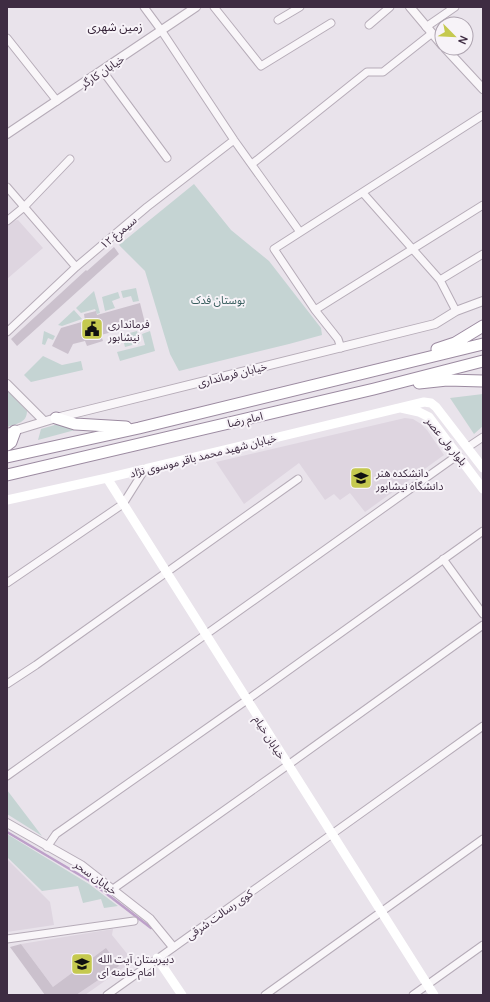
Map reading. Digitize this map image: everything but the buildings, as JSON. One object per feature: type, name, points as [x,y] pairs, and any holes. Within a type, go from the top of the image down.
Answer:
[{"type":"highway","points":[[369,372],[455,343],[483,326]]},
{"type":"highway","name":"امام رضا","points":[[7,457],[139,428],[483,344]]},
{"type":"highway","name":"امام رضا","points":[[7,475],[483,362]]},
{"type":"highway","points":[[374,389],[447,380],[483,381]]},
{"type":"highway","points":[[56,418],[75,424],[139,428]]},
{"type":"highway","points":[[7,445],[11,442],[11,432]]},
{"type":"main road","name":"بلوار ولی عصر","points":[[398,408],[424,402],[431,403],[447,420],[483,468]]},
{"type":"main road","name":"بلوار ولی عصر","points":[[398,408],[419,412],[430,417],[483,489]]},
{"type":"main road","name":"خیابان شهید محمد باقر موسوی نژاد","points":[[7,500],[107,478],[398,408]]},
{"type":"main road","points":[[458,455],[468,448]]},
{"type":"main road","name":"خیابان خیام","points":[[107,478],[434,995]]},
{"type":"main road","points":[[157,958],[182,995]]},
{"type":"street","points":[[144,7],[234,140],[300,232]]},
{"type":"street","name":"خیابان کارگر","points":[[7,134],[196,7]]},
{"type":"street","points":[[214,7],[261,66],[331,23]]},
{"type":"street","points":[[278,20],[300,7]]},
{"type":"street","points":[[369,25],[390,7]]},
{"type":"street","points":[[410,7],[434,37]]},
{"type":"street","points":[[426,27],[455,7]]},
{"type":"street","points":[[252,164],[367,72],[383,72],[431,34]]},
{"type":"street","points":[[7,38],[57,101]]},
{"type":"street","points":[[453,56],[481,84]]},
{"type":"street","points":[[102,70],[167,158]]},
{"type":"street","points":[[341,348],[338,340],[315,310],[274,249],[483,115]]},
{"type":"street","name":"سیمرغ ۱۲","points":[[7,332],[76,267],[234,140]]},
{"type":"street","points":[[7,221],[24,207],[70,159]]},
{"type":"street","points":[[7,187],[76,267]]},
{"type":"street","points":[[363,193],[440,280],[456,311]]},
{"type":"street","points":[[315,310],[483,205]]},
{"type":"street","points":[[440,280],[483,254]]},
{"type":"street","name":"خیابان فرمانداری","points":[[11,432],[44,421],[435,324],[456,311],[483,301]]},
{"type":"street","points":[[7,384],[44,421]]},
{"type":"street","points":[[468,448],[483,437]]},
{"type":"street","points":[[7,776],[458,455]]},
{"type":"street","points":[[7,583],[123,504],[145,469]]},
{"type":"street","points":[[7,684],[298,479]]},
{"type":"street","points":[[48,847],[56,834],[247,700],[483,531]]},
{"type":"street","points":[[443,559],[483,614]]},
{"type":"street","points":[[112,889],[483,625]]},
{"type":"street","name":"کوی رسالت شرقی","points":[[107,995],[483,726]]},
{"type":"street","name":"خیابان سحر","points":[[7,823],[81,865],[150,919],[173,947]]},
{"type":"street","points":[[265,995],[483,839]]},
{"type":"street","points":[[7,939],[134,920]]},
{"type":"street","points":[[414,995],[483,946]]},
{"type":"shaded area","points":[[18,220],[43,248],[7,279],[7,225],[12,221]]},
{"type":"shaded area","name":"دانشکده هنر دانشگاه نیشابور","points":[[405,418],[413,419],[421,424],[427,430],[444,455],[365,512],[350,493],[340,500],[334,494],[325,500],[299,463],[244,504],[216,462]]},
{"type":"shaded area","points":[[7,859],[50,902],[54,925],[7,932]]},
{"type":"shaded area","name":"دبیرستان آیت الله امام خامنه ای","points":[[113,929],[112,935],[133,961],[85,995],[59,995],[21,944]]},
{"type":"green space","name":"بوستان فدک","points":[[194,184],[231,230],[269,261],[321,328],[322,335],[179,371],[170,354],[145,271],[119,245]]},
{"type":"green space","points":[[136,288],[139,301],[133,302],[131,296],[123,298],[121,291]]},
{"type":"green space","points":[[94,291],[100,313],[97,314],[95,309],[81,313],[76,308]]},
{"type":"green space","points":[[118,292],[120,298],[112,301],[115,308],[105,311],[102,297]]},
{"type":"green space","points":[[74,310],[82,319],[62,326],[58,325]]},
{"type":"green space","points":[[44,331],[55,336],[53,340],[48,338],[45,345],[42,344]]},
{"type":"green space","points":[[137,331],[140,343],[125,347],[122,335]]},
{"type":"green space","points":[[150,331],[155,351],[120,361],[117,352],[145,345],[142,334]]},
{"type":"green space","points":[[43,356],[62,365],[81,361],[83,370],[31,382],[24,375]]},
{"type":"green space","points":[[7,390],[27,411],[27,415],[23,421],[7,427]]},
{"type":"green space","points":[[483,394],[483,426],[474,434],[450,398]]},
{"type":"green space","points":[[58,424],[75,430],[38,440],[41,429]]},
{"type":"green space","points":[[7,790],[42,836],[7,814]]},
{"type":"green space","points":[[7,834],[89,884],[118,906],[104,908],[101,899],[83,903],[78,886],[42,891],[7,857]]},
{"type":"waterway","points":[[7,832],[90,881],[151,928]]},
{"type":"place","name":"فرمانداری نیشابور","points":[[92,329]]},
{"type":"place","name":"دانشکده هنر دانشگاه نیشابور","points":[[361,478]]},
{"type":"place","name":"دبیرستان آیت الله امام خامنه ای","points":[[82,964]]},
{"type":"district","name":"زمین شهری","points":[[115,26]]}]
